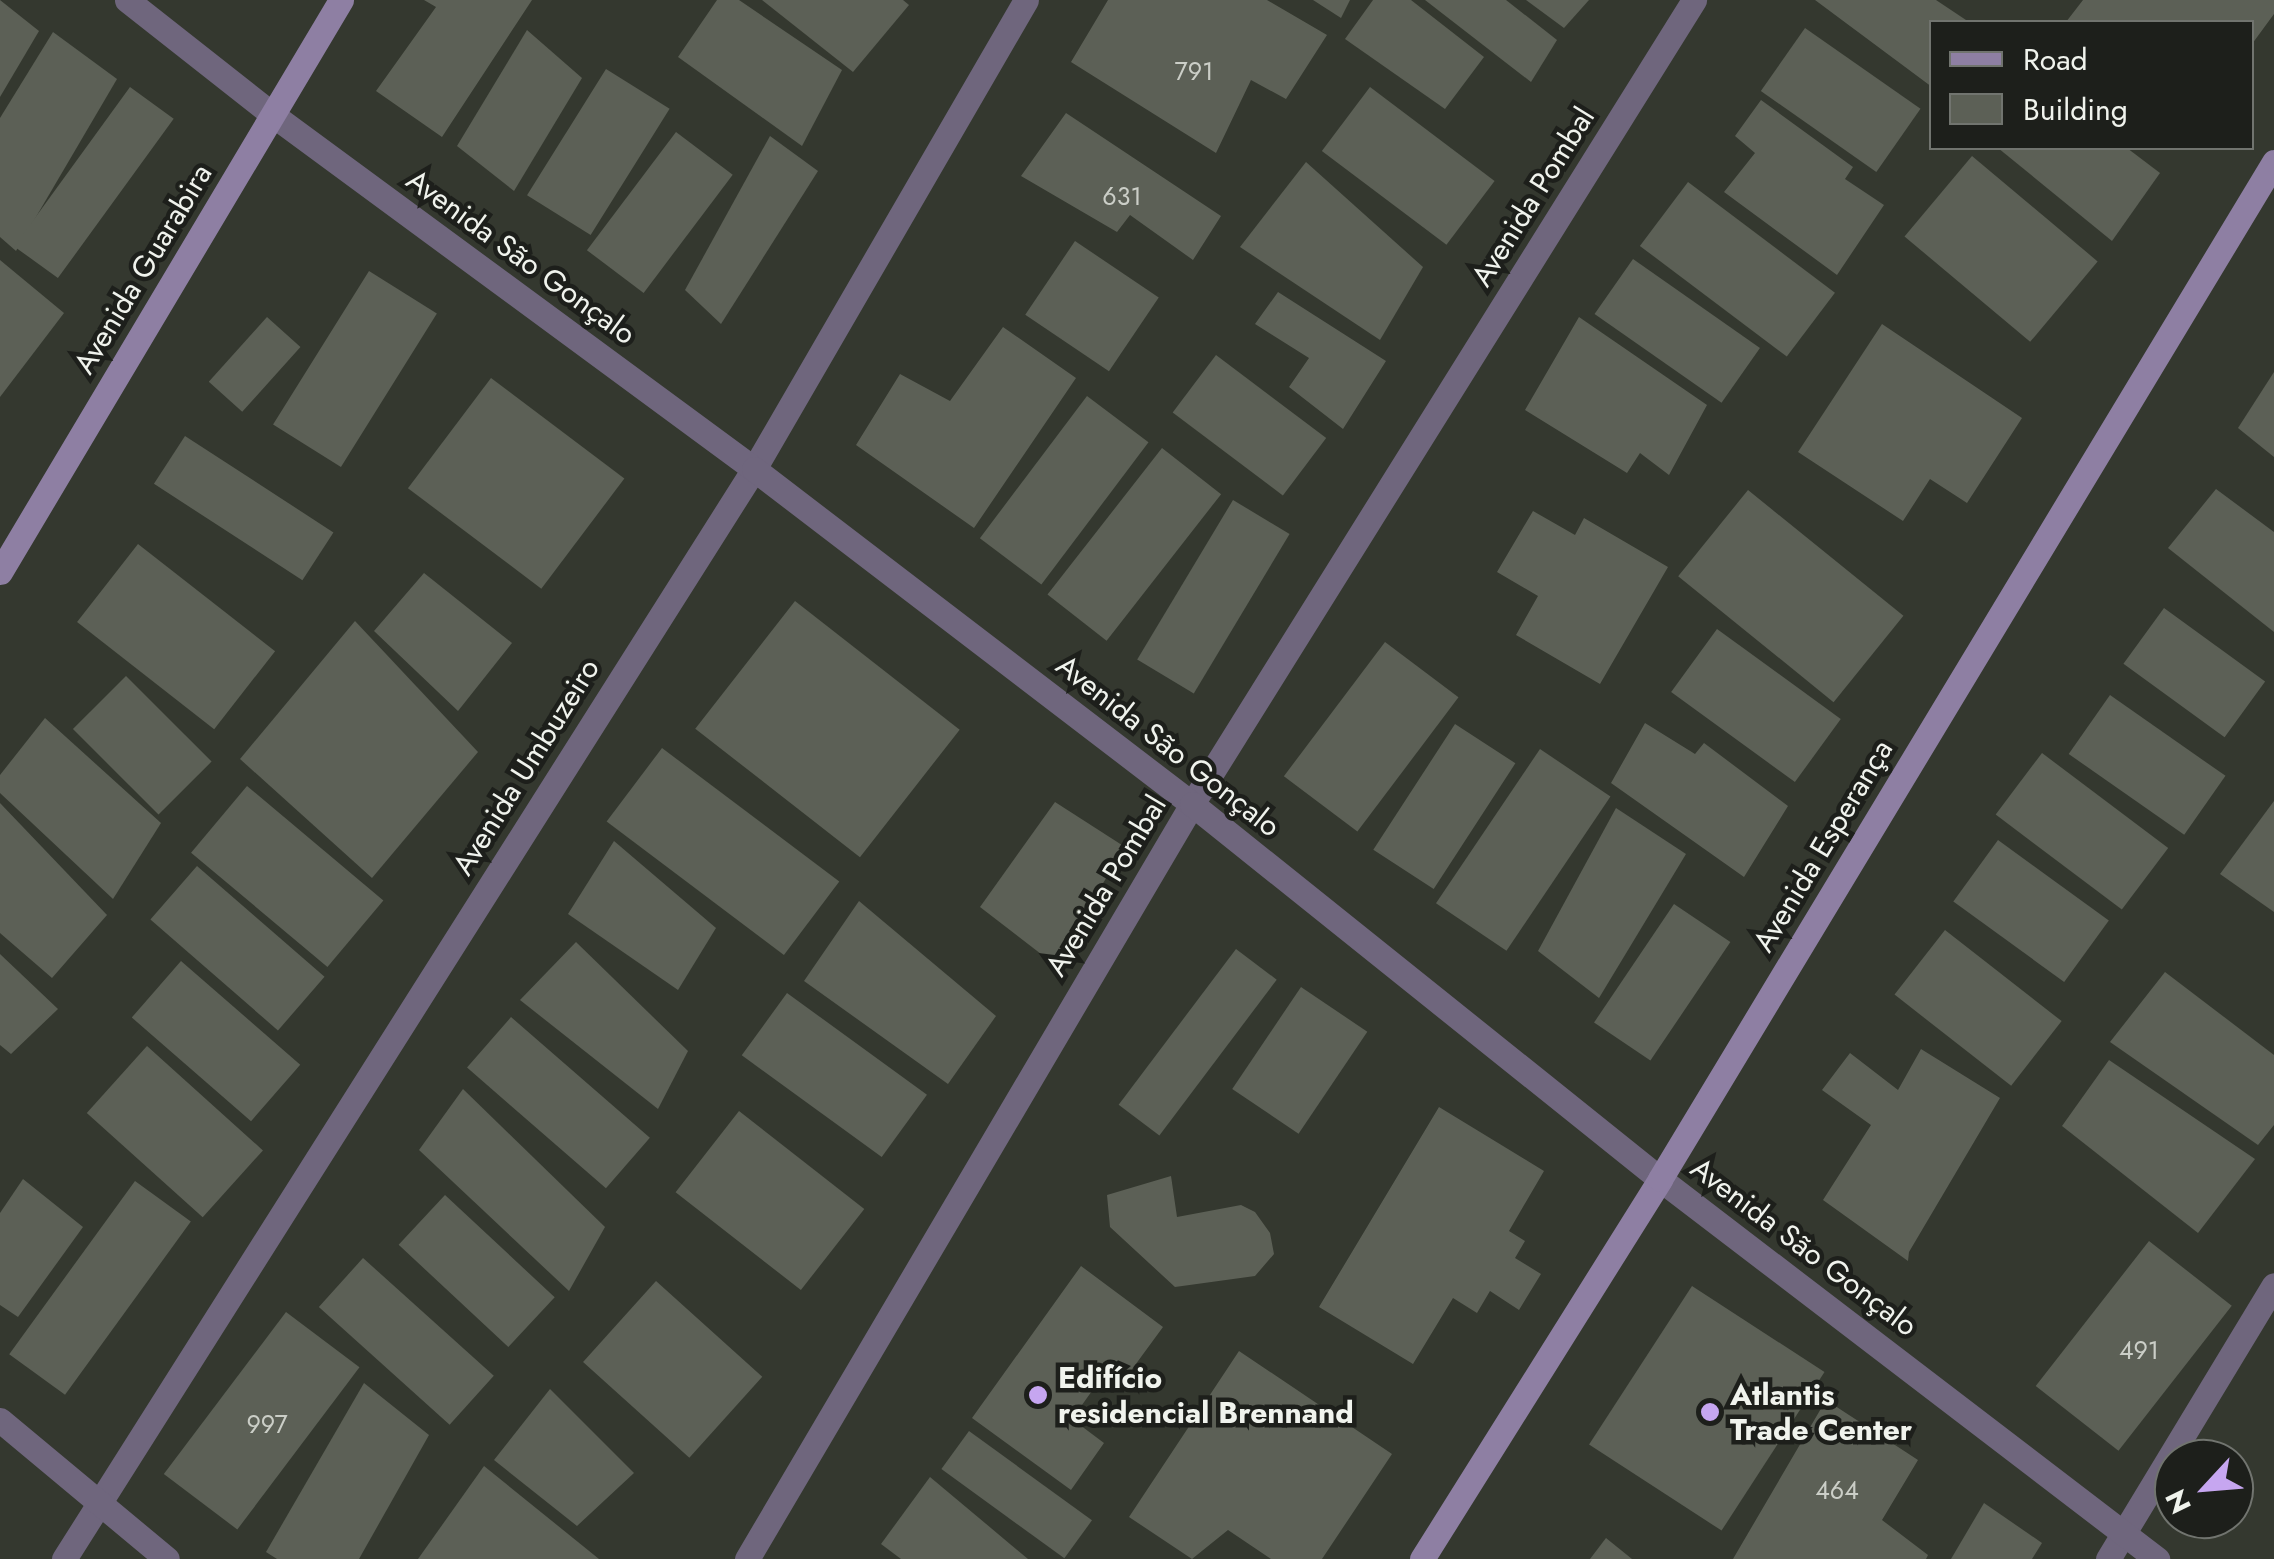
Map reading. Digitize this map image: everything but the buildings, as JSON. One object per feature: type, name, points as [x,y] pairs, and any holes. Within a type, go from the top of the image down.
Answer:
[{"type":"main road","name":"Avenida Guarabira","points":[[0,572],[342,0]]},
{"type":"main road","name":"Avenida Esperança","points":[[1422,1559],[1660,1179],[2274,162]]},
{"type":"street","name":"Avenida São Gonçalo","points":[[127,0],[273,114],[754,469],[1192,804],[1660,1179],[2157,1559]]},
{"type":"street","name":"Avenida Umbuzeiro","points":[[64,1559],[754,469],[1026,0]]},
{"type":"street","name":"Avenida Pombal","points":[[747,1559],[1192,804],[1694,0]]},
{"type":"street","points":[[2108,1559],[2274,1285]]},
{"type":"street","points":[[0,1420],[167,1559]]},
{"type":"place","name":"Edifício residencial Brennand","points":[[1038,1395]]},
{"type":"place","name":"Atlantis Trade Center","points":[[1710,1412]]}]
